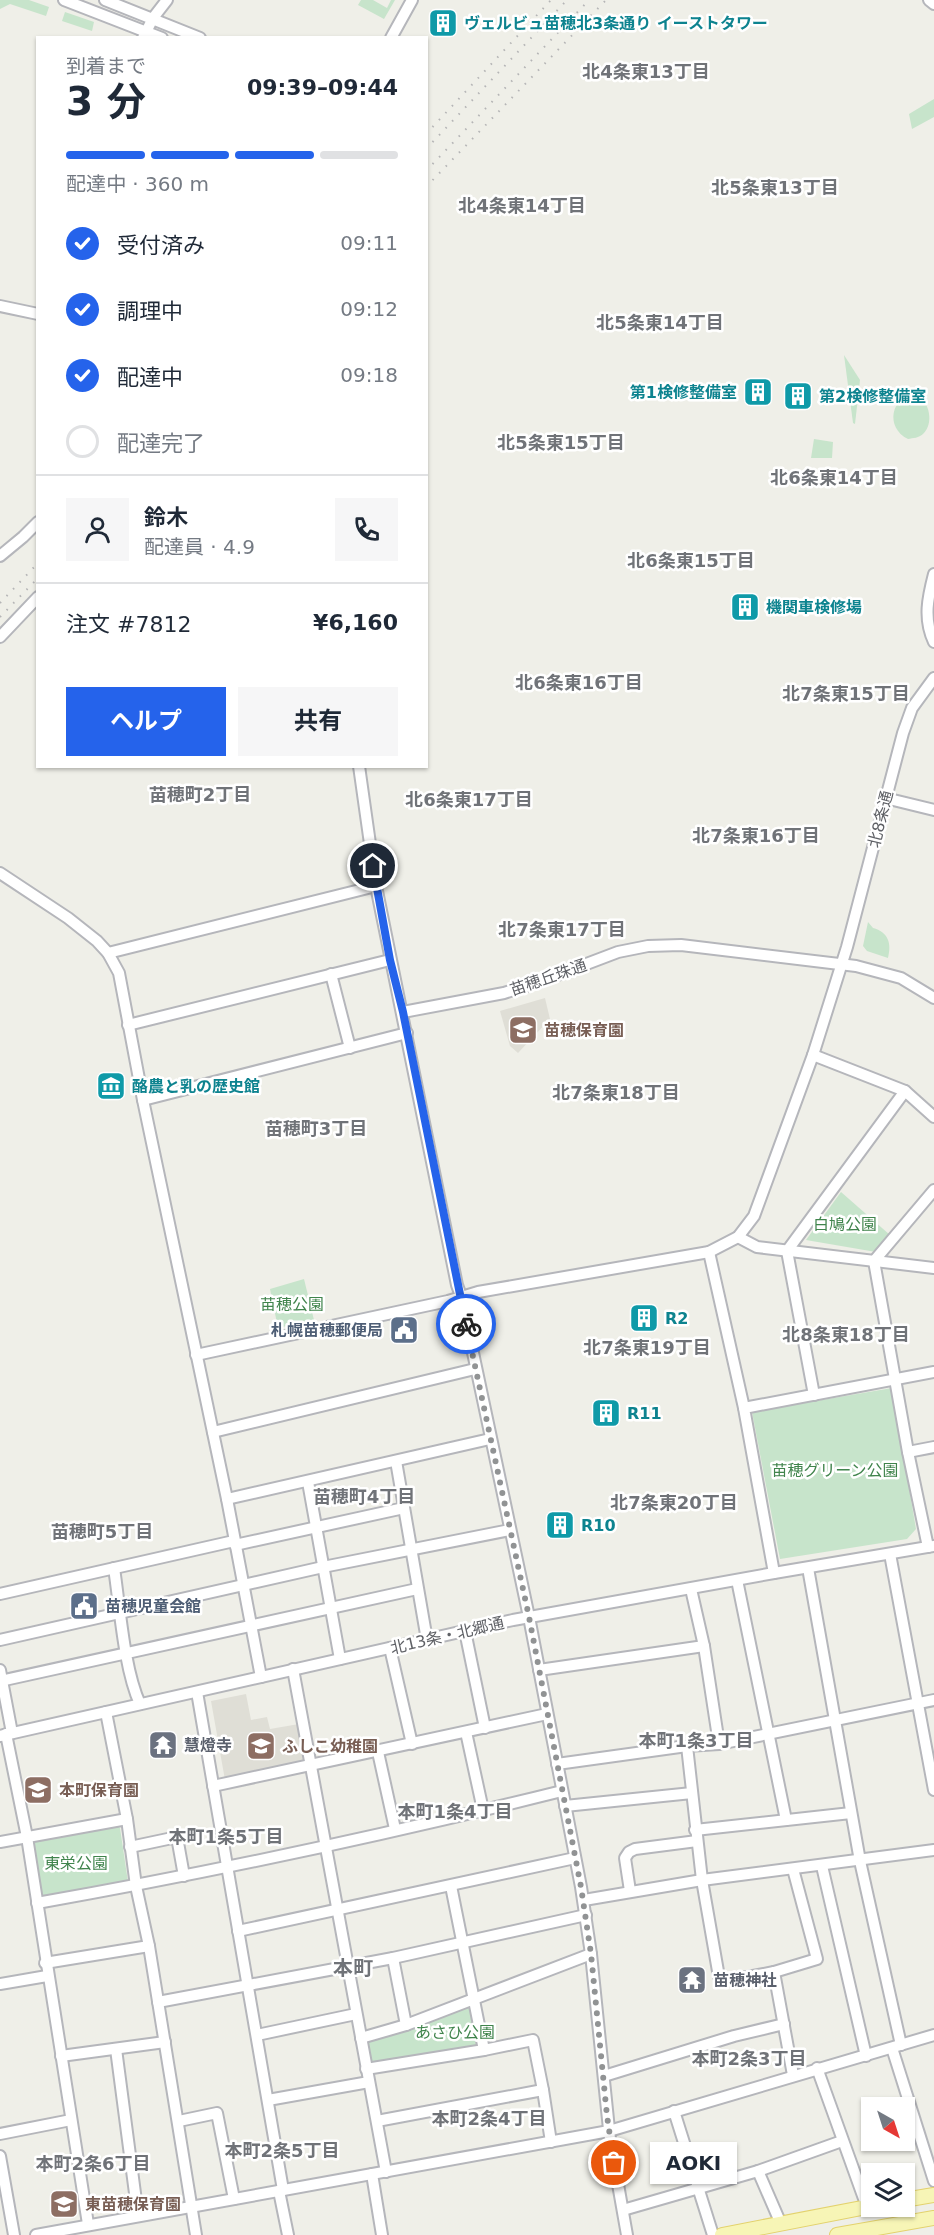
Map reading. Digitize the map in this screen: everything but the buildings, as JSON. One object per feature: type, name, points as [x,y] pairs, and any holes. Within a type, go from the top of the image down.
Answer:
[{"type":"main road","points":[[915,2198],[934,2195]]},
{"type":"main road","points":[[722,2235],[861,2209]]},
{"type":"main road","points":[[837,2235],[934,2218]]},
{"type":"street","points":[[64,0],[144,34],[167,0]]},
{"type":"street","points":[[105,0],[195,36]]},
{"type":"street","points":[[392,36],[412,0]]},
{"type":"street","points":[[929,0],[934,4]]},
{"type":"street","points":[[0,306],[36,314]]},
{"type":"street","points":[[0,556],[36,524]]},
{"type":"street","points":[[934,574],[927,603],[927,614],[930,634],[934,642]]},
{"type":"street","points":[[0,637],[36,599]]},
{"type":"street","name":"北8条通","points":[[738,1237],[754,1216],[813,1055],[848,947],[903,733],[912,708],[934,678]]},
{"type":"street","points":[[359,768],[376,886],[390,960],[403,1012],[455,1274],[529,1617],[584,1900],[609,2131],[627,2235]]},
{"type":"street","points":[[885,798],[934,810]]},
{"type":"street","points":[[0,873],[68,918],[97,941],[108,953],[119,973],[143,1100],[227,1499],[261,1677]]},
{"type":"street","points":[[108,953],[376,886]]},
{"type":"street","name":"苗穂丘珠通","points":[[403,1012],[504,993],[618,951],[648,946],[681,945],[840,966],[856,966],[901,978],[934,997]]},
{"type":"street","points":[[128,1025],[390,960]]},
{"type":"street","points":[[331,974],[350,1048]]},
{"type":"street","points":[[143,1100],[407,1033]]},
{"type":"street","points":[[813,1055],[905,1091],[934,1117]]},
{"type":"street","points":[[814,1395],[787,1251],[905,1091]]},
{"type":"street","points":[[874,1261],[934,1190]]},
{"type":"street","points":[[196,1355],[436,1304],[461,1296],[709,1252],[738,1237],[757,1246],[787,1251],[934,1268]]},
{"type":"street","points":[[709,1252],[744,1408],[774,1573]]},
{"type":"street","points":[[874,1261],[908,1452],[931,1547]]},
{"type":"street","points":[[213,1432],[475,1369]]},
{"type":"street","points":[[744,1408],[934,1372]]},
{"type":"street","points":[[227,1499],[490,1439]]},
{"type":"street","points":[[908,1452],[934,1447]]},
{"type":"street","points":[[396,1461],[427,1640]]},
{"type":"street","points":[[308,1482],[340,1659]]},
{"type":"street","points":[[0,1594],[404,1508]]},
{"type":"street","points":[[0,1640],[411,1548],[510,1530]]},
{"type":"street","name":"北13条・北郷通","points":[[6,1734],[529,1617],[931,1547]]},
{"type":"street","points":[[890,1554],[934,1790]]},
{"type":"street","points":[[114,1568],[127,1654],[135,1693],[140,1704]]},
{"type":"street","points":[[808,1568],[860,1861],[896,2046],[934,2181]]},
{"type":"street","points":[[737,1580],[786,1820]]},
{"type":"street","points":[[691,1588],[704,1646],[719,1744]]},
{"type":"street","points":[[88,2224],[47,1976],[27,1837],[6,1734],[1,1677],[127,1654],[417,1589]]},
{"type":"street","points":[[465,1631],[485,1728]]},
{"type":"street","points":[[539,1670],[704,1646]]},
{"type":"street","points":[[390,1648],[412,1744]]},
{"type":"street","points":[[292,1669],[386,2172]]},
{"type":"street","points":[[197,1692],[268,2100],[288,2235]]},
{"type":"street","points":[[557,1764],[687,1746],[719,1744],[934,1700]]},
{"type":"street","points":[[106,1712],[127,1820],[136,1886],[149,1946],[196,2235]]},
{"type":"street","points":[[213,1786],[310,1767],[547,1714]]},
{"type":"street","points":[[466,1732],[483,1810]]},
{"type":"street","points":[[687,1746],[695,1830],[719,1977],[726,1981],[774,1972],[817,1959],[793,1869]]},
{"type":"street","points":[[378,1752],[395,1829]]},
{"type":"street","points":[[38,1903],[184,1876],[562,1791]]},
{"type":"street","points":[[565,1806],[692,1792]]},
{"type":"street","points":[[695,1830],[852,1813]]},
{"type":"street","points":[[0,1842],[127,1820]]},
{"type":"street","points":[[130,1847],[177,1837],[184,1876]]},
{"type":"street","points":[[630,1891],[625,1858],[629,1852],[635,1849],[697,1841]]},
{"type":"street","points":[[584,1900],[702,1880],[934,1850]]},
{"type":"street","points":[[238,1931],[575,1858]]},
{"type":"street","points":[[822,1866],[866,2055]]},
{"type":"street","points":[[451,1886],[484,2050]]},
{"type":"street","points":[[158,2002],[393,1958],[586,1915]]},
{"type":"street","points":[[45,1963],[149,1946]]},
{"type":"street","points":[[361,2038],[406,2025],[591,1954]]},
{"type":"street","points":[[393,1958],[406,2025]]},
{"type":"street","points":[[774,1972],[793,2075]]},
{"type":"street","points":[[0,1984],[47,1976]]},
{"type":"street","points":[[256,2034],[356,2013]]},
{"type":"street","points":[[604,2076],[734,2036],[783,2024]]},
{"type":"street","points":[[36,2235],[609,2131],[934,2035]]},
{"type":"street","points":[[366,2069],[533,2040],[551,2142]]},
{"type":"street","points":[[60,2056],[165,2042]]},
{"type":"street","points":[[116,2049],[138,2216]]},
{"type":"street","points":[[817,2068],[842,2141],[861,2186]]},
{"type":"street","points":[[268,2100],[369,2082]]},
{"type":"street","points":[[377,2121],[543,2090]]},
{"type":"street","points":[[674,2111],[713,2235]]},
{"type":"street","points":[[179,2121],[217,2113],[234,2199]]},
{"type":"street","points":[[0,2134],[71,2120]]},
{"type":"street","points":[[623,2210],[758,2171],[842,2141]]},
{"type":"street","points":[[0,2156],[14,2235]]},
{"type":"street","points":[[758,2171],[781,2224]]},
{"type":"street","points":[[372,2174],[382,2235]]},
{"type":"shaded area","name":"苗穂保育園","points":[[545,998],[550,1019],[518,1053],[510,1046],[500,1011]]},
{"type":"shaded area","name":"ふしこ幼稚園","points":[[246,1694],[251,1720],[267,1717],[270,1729],[299,1724],[307,1763],[225,1780],[211,1701]]},
{"type":"green space","points":[[0,0],[29,0],[49,7],[46,16],[10,4],[0,9]]},
{"type":"green space","points":[[361,0],[373,0],[387,8],[391,0],[395,0],[384,19],[358,5]]},
{"type":"green space","points":[[65,12],[94,22],[92,31],[62,21]]},
{"type":"green space","points":[[934,99],[934,117],[912,129],[909,114]]},
{"type":"green space","points":[[844,355],[860,380],[855,424],[853,423]]},
{"type":"green space","points":[[917,395],[928,408],[929,425],[921,435],[908,439],[896,427],[894,413],[901,400]]},
{"type":"green space","points":[[814,439],[833,442],[832,458],[811,458]]},
{"type":"green space","points":[[868,922],[888,939],[888,958],[867,951],[863,946]]},
{"type":"green space","name":"白鳩公園","points":[[841,1192],[890,1235],[876,1252],[806,1240]]},
{"type":"green space","name":"苗穂公園","points":[[304,1279],[314,1320],[278,1328],[270,1289]]},
{"type":"green space","name":"苗穂グリーン公園","points":[[892,1388],[916,1529],[907,1539],[780,1559],[752,1412]]},
{"type":"green space","name":"東栄公園","points":[[118,1826],[128,1882],[42,1898],[33,1840]]},
{"type":"green space","name":"あさひ公園","points":[[468,2006],[471,2008],[479,2046],[371,2067],[368,2041]]},
{"type":"railway","points":[[428,132],[551,0]]},
{"type":"railway","points":[[428,147],[567,0]]},
{"type":"railway","points":[[428,169],[589,0]]},
{"type":"railway","points":[[428,185],[606,0]]},
{"type":"railway","points":[[0,603],[36,565]]},
{"type":"railway","points":[[0,617],[36,580]]},
{"type":"way so far","points":[[466,1324],[529,1617],[581,1887],[591,1954],[607,2116],[614,2163]]},
{"type":"place","name":"ヴェルビュ苗穂北3条通り イーストタワー","points":[[443,23]]},
{"type":"place","name":"第1検修整備室","points":[[758,392]]},
{"type":"place","name":"第2検修整備室","points":[[798,396]]},
{"type":"place","name":"機関車検修場","points":[[745,607]]},
{"type":"place","name":"苗穂保育園","points":[[523,1030]]},
{"type":"place","name":"酪農と乳の歴史館","points":[[111,1086]]},
{"type":"place","name":"R2","points":[[644,1318]]},
{"type":"place","name":"札幌苗穂郵便局","points":[[404,1330]]},
{"type":"place","name":"R11","points":[[606,1413]]},
{"type":"place","name":"R10","points":[[560,1525]]},
{"type":"place","name":"苗穂児童会館","points":[[84,1606]]},
{"type":"place","name":"慧燈寺","points":[[163,1745]]},
{"type":"place","name":"ふしこ幼稚園","points":[[261,1746]]},
{"type":"place","name":"本町保育園","points":[[38,1790]]},
{"type":"place","name":"苗穂神社","points":[[692,1980]]},
{"type":"place","name":"AOKI","points":[[614,2163]]},
{"type":"place","name":"東苗穂保育園","points":[[64,2204]]},
{"type":"district","name":"北4条東13丁目","points":[[646,72]]},
{"type":"district","name":"北5条東13丁目","points":[[775,188]]},
{"type":"district","name":"北4条東14丁目","points":[[522,206]]},
{"type":"district","name":"北5条東14丁目","points":[[660,323]]},
{"type":"district","name":"北5条東15丁目","points":[[561,443]]},
{"type":"district","name":"北6条東14丁目","points":[[834,478]]},
{"type":"district","name":"北6条東15丁目","points":[[691,561]]},
{"type":"district","name":"北6条東16丁目","points":[[579,683]]},
{"type":"district","name":"北7条東15丁目","points":[[846,694]]},
{"type":"district","name":"苗穂町2丁目","points":[[200,795]]},
{"type":"district","name":"北6条東17丁目","points":[[469,800]]},
{"type":"district","name":"北7条東16丁目","points":[[756,836]]},
{"type":"district","name":"北7条東17丁目","points":[[562,930]]},
{"type":"district","name":"北7条東18丁目","points":[[616,1093]]},
{"type":"district","name":"苗穂町3丁目","points":[[316,1129]]},
{"type":"district","name":"北8条東18丁目","points":[[846,1335]]},
{"type":"district","name":"北7条東19丁目","points":[[647,1348]]},
{"type":"district","name":"苗穂町4丁目","points":[[364,1497]]},
{"type":"district","name":"北7条東20丁目","points":[[674,1503]]},
{"type":"district","name":"苗穂町5丁目","points":[[102,1532]]},
{"type":"district","name":"本町1条3丁目","points":[[696,1741]]},
{"type":"district","name":"本町1条4丁目","points":[[455,1812]]},
{"type":"district","name":"本町1条5丁目","points":[[226,1837]]},
{"type":"district","name":"本町","points":[[353,1968]]},
{"type":"district","name":"本町2条3丁目","points":[[749,2059]]},
{"type":"district","name":"本町2条4丁目","points":[[489,2119]]},
{"type":"district","name":"本町2条5丁目","points":[[282,2151]]},
{"type":"district","name":"本町2条6丁目","points":[[93,2164]]},
{"type":"route","points":[[373,866],[390,960],[403,1012],[466,1324]]}]
